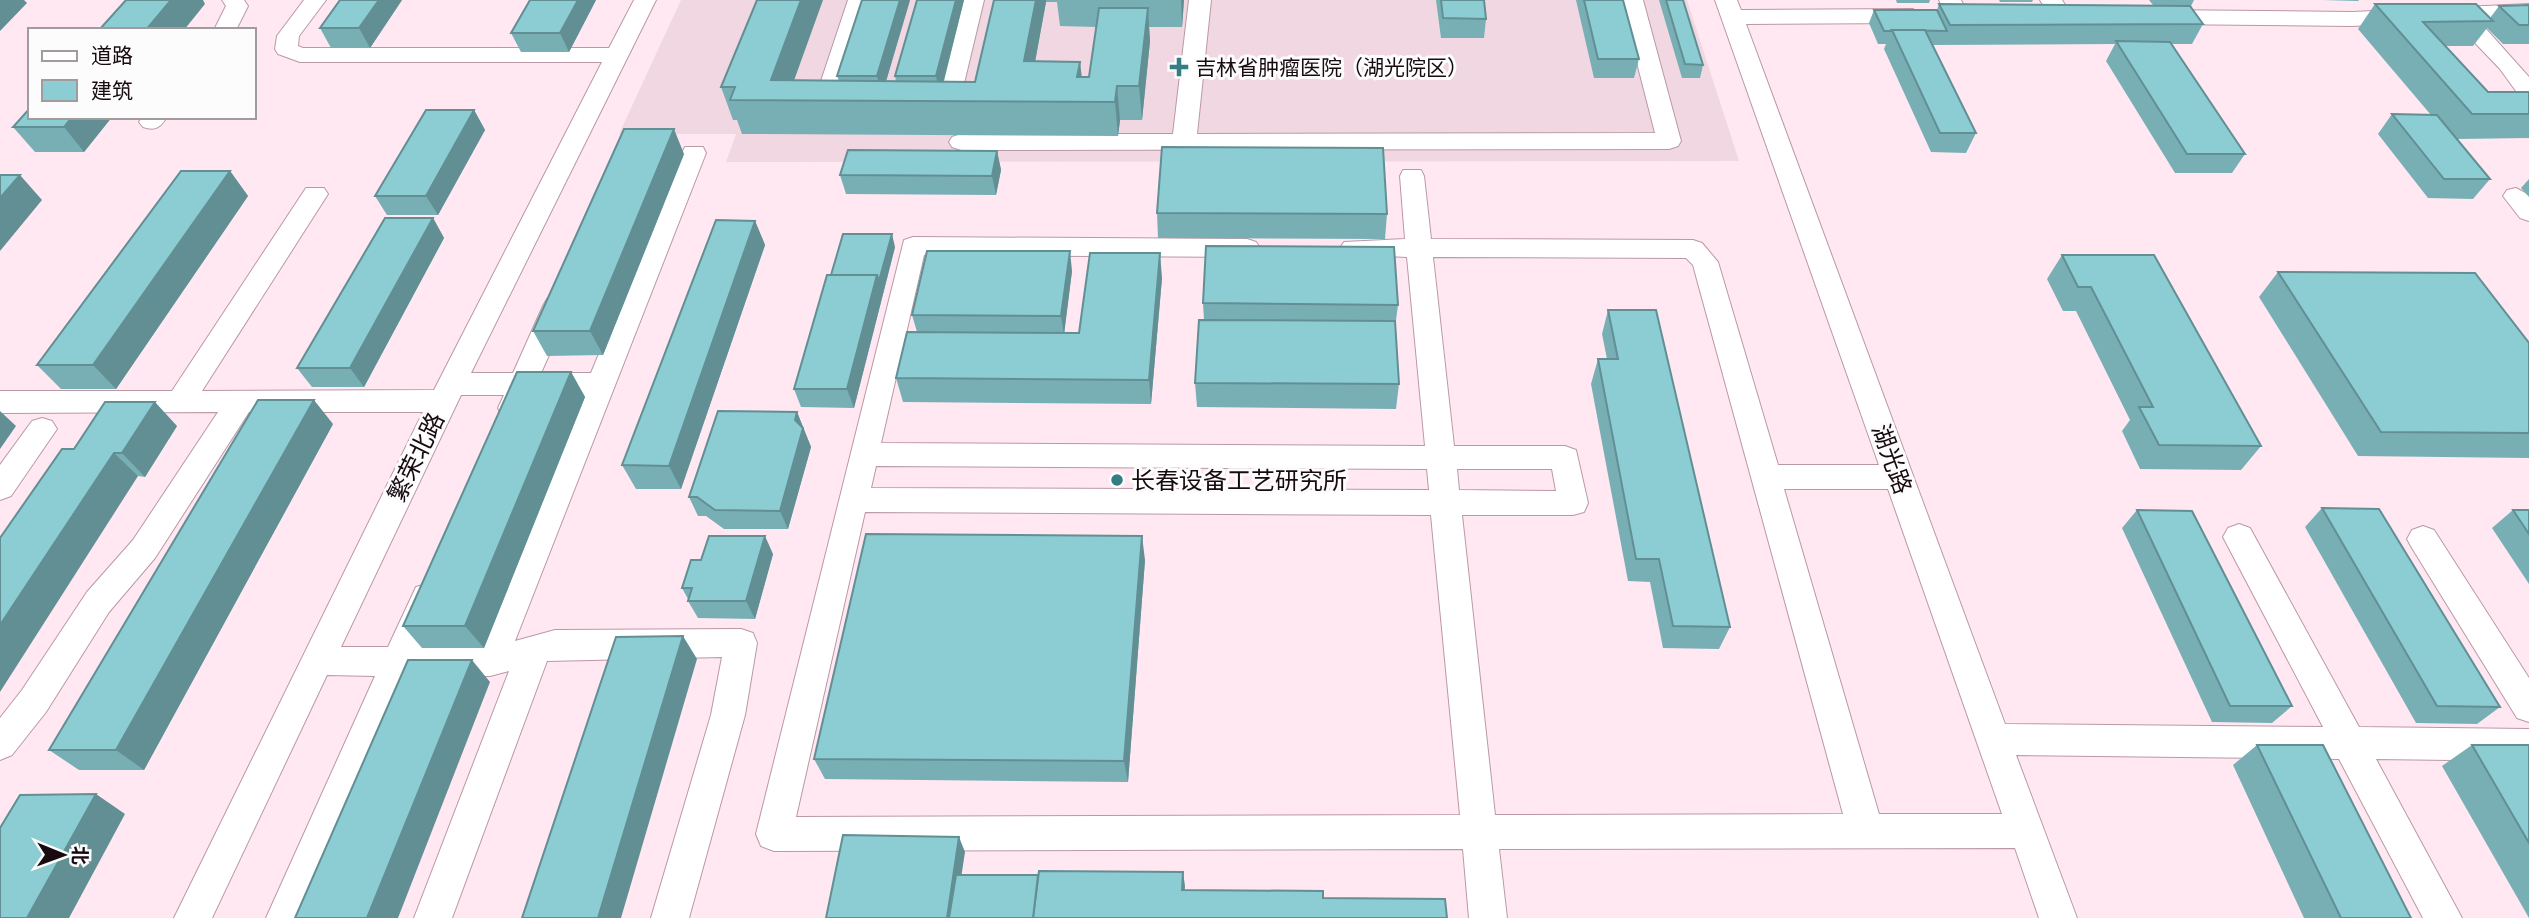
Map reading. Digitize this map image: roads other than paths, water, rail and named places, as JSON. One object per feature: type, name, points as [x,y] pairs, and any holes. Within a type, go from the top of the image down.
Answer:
[{"type":"street","points":[[226,28],[237,6],[233,0]]},
{"type":"street","points":[[315,0],[288,36],[286,49],[300,55],[618,55]]},
{"type":"street","name":"繁荣北路","points":[[193,918],[448,393],[645,0]]},
{"type":"street","points":[[859,0],[827,99],[878,99]]},
{"type":"street","points":[[902,99],[948,100],[973,0]]},
{"type":"street","points":[[1184,142],[1200,0]]},
{"type":"street","points":[[961,142],[1669,141],[1632,0]]},
{"type":"street","points":[[1728,8],[1960,10]]},
{"type":"street","name":"湖光路","points":[[1728,8],[2058,918]]},
{"type":"street","points":[[2131,17],[2208,9],[2352,19],[2413,8],[2460,14],[2529,10]]},
{"type":"street","points":[[2050,11],[2089,17]]},
{"type":"street","points":[[2460,14],[2508,64],[2529,93]]},
{"type":"street","points":[[490,662],[694,153]]},
{"type":"street","points":[[1412,176],[1488,918]]},
{"type":"street","points":[[180,401],[315,194]]},
{"type":"street","points":[[1283,248],[913,246],[774,834],[2027,831]]},
{"type":"street","points":[[1324,248],[1693,249],[1705,262],[1866,831]]},
{"type":"street","points":[[500,435],[567,283]]},
{"type":"street","points":[[0,402],[241,401],[448,393],[522,384],[601,384]]},
{"type":"street","points":[[0,744],[13,711],[98,602],[144,549],[241,401]]},
{"type":"street","points":[[0,488],[40,403]]},
{"type":"street","points":[[853,499],[1573,503],[1565,458],[864,454]]},
{"type":"street","points":[[1034,500],[1040,456]]},
{"type":"street","points":[[1225,502],[1226,457]]},
{"type":"street","points":[[1766,477],[1898,477]]},
{"type":"street","points":[[2239,537],[2443,918]]},
{"type":"street","points":[[2423,538],[2529,707]]},
{"type":"street","points":[[285,918],[438,573]]},
{"type":"street","points":[[317,661],[490,662],[555,644],[741,643],[727,715],[670,918]]},
{"type":"street","points":[[433,918],[534,650]]},
{"type":"street","points":[[1993,739],[2529,745]]},
{"type":"place","name":"吉林省肿瘤医院（湖光院区）","points":[[1179,67]]},
{"type":"place","name":"长春设备工艺研究所","points":[[1117,480]]}]
